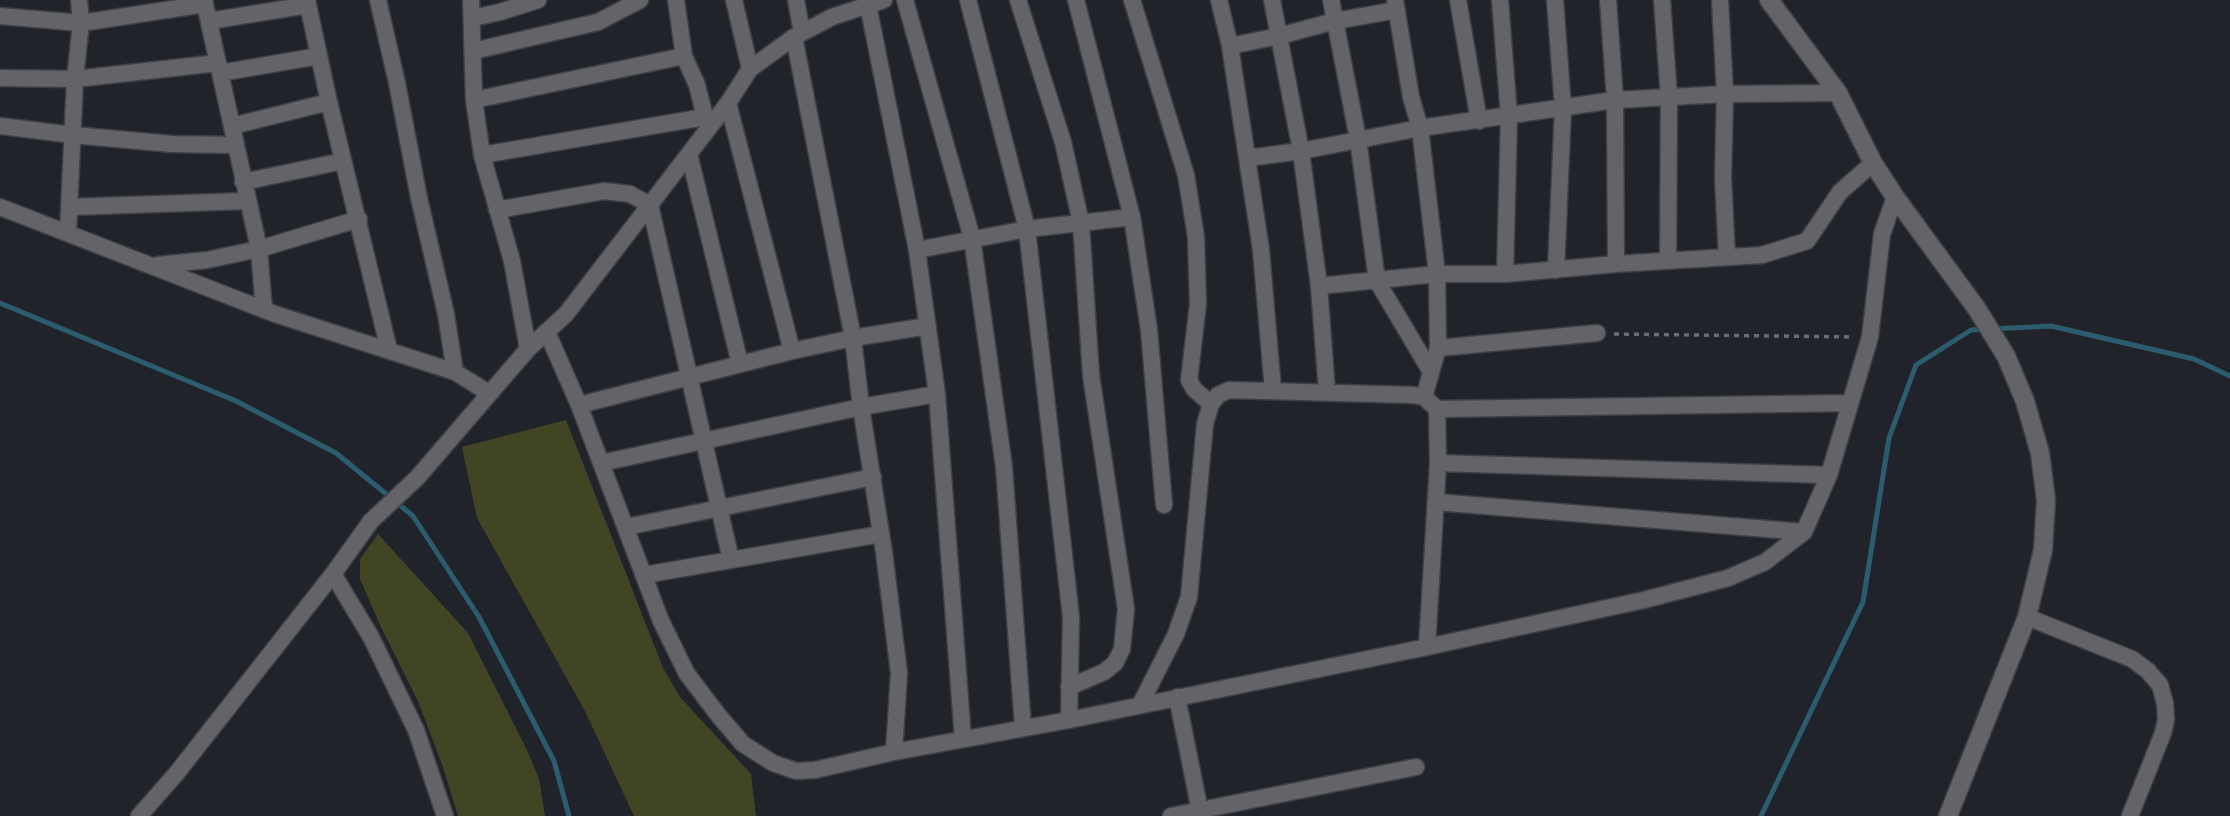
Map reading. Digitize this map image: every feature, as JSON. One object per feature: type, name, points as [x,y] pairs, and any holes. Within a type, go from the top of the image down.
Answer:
[{"type":"street","points":[[68,233],[75,79],[81,23],[79,0]]},
{"type":"street","points":[[378,0],[446,314],[455,372]]},
{"type":"street","points":[[471,0],[474,100],[482,155],[512,261],[528,349]]},
{"type":"street","points":[[472,18],[538,0]]},
{"type":"street","points":[[473,51],[598,22],[640,0]]},
{"type":"street","points":[[676,0],[684,56],[710,118]]},
{"type":"street","points":[[734,0],[750,69]]},
{"type":"street","points":[[796,0],[798,35],[853,338],[881,534],[899,673],[894,752]]},
{"type":"street","points":[[828,0],[832,18]]},
{"type":"street","points":[[905,0],[972,237],[1004,467],[1023,727]]},
{"type":"street","points":[[968,0],[1027,229],[1072,617],[1069,720]]},
{"type":"street","points":[[1018,0],[1063,142],[1081,223],[1091,375],[1126,609],[1122,649],[1115,663],[1104,672],[1069,687]]},
{"type":"street","points":[[1076,0],[1132,216],[1149,330],[1164,505]]},
{"type":"street","points":[[1132,0],[1186,176],[1196,237],[1198,304],[1189,380],[1194,389],[1211,404]]},
{"type":"street","points":[[1219,0],[1230,46],[1261,250],[1273,390]]},
{"type":"street","points":[[1272,0],[1301,151],[1319,286],[1326,392]]},
{"type":"street","points":[[1331,0],[1358,139],[1377,281],[1431,372]]},
{"type":"street","points":[[1458,0],[1479,121]]},
{"type":"street","points":[[1500,0],[1509,116],[1505,274]]},
{"type":"street","points":[[1555,0],[1563,108],[1556,270]]},
{"type":"street","points":[[1608,0],[1615,100],[1616,264]]},
{"type":"street","points":[[1662,0],[1669,98],[1668,260]]},
{"type":"street","points":[[1720,0],[1725,94],[1723,178],[1727,257]]},
{"type":"street","points":[[1769,0],[1838,93],[1873,163],[1977,309],[2006,356],[2025,401],[2040,453],[2046,500],[2043,551],[2027,617],[1948,816]]},
{"type":"street","points":[[0,16],[81,23],[204,2],[259,249],[264,310]]},
{"type":"street","points":[[209,21],[307,3],[389,350]]},
{"type":"street","points":[[139,816],[176,774],[371,522],[417,478],[528,349],[566,314],[689,154],[710,118],[728,103],[750,69],[798,35],[832,18],[876,3],[917,250],[937,394],[963,739]]},
{"type":"street","points":[[1230,46],[1396,5],[1411,97],[1419,128],[1437,274],[1438,348],[1424,397]]},
{"type":"street","points":[[0,78],[75,79],[219,68],[319,56]]},
{"type":"street","points":[[474,100],[684,56]]},
{"type":"street","points":[[1248,158],[1301,151],[1419,128],[1615,100],[1725,94],[1838,93]]},
{"type":"street","points":[[232,127],[329,102]]},
{"type":"street","points":[[728,103],[792,351]]},
{"type":"street","points":[[482,155],[710,118]]},
{"type":"street","points":[[0,126],[172,144],[236,145]]},
{"type":"street","points":[[689,154],[740,364]]},
{"type":"street","points":[[243,182],[343,161]]},
{"type":"street","points":[[1319,286],[1437,274],[1505,274],[1762,255],[1807,241],[1840,192],[1873,163]]},
{"type":"street","points":[[497,210],[604,191],[630,194],[650,205],[731,560]]},
{"type":"street","points":[[547,332],[579,405],[662,621],[687,674],[743,744],[773,763],[796,771],[815,770],[1427,647],[1644,600],[1728,578],[1765,562],[1804,531],[1829,475],[1870,337],[1882,234],[1895,197]]},
{"type":"street","points":[[69,207],[247,201]]},
{"type":"street","points":[[0,207],[264,310],[455,372],[489,393]]},
{"type":"street","points":[[917,250],[972,237],[1132,216]]},
{"type":"street","points":[[155,266],[207,260],[259,249],[359,219]]},
{"type":"street","points":[[579,405],[792,351],[928,326]]},
{"type":"street","points":[[1438,348],[1597,333]]},
{"type":"street","points":[[1140,705],[1176,634],[1189,597],[1205,424],[1211,404],[1218,395],[1229,390],[1424,397],[1437,409],[1849,403]]},
{"type":"street","points":[[601,463],[861,407],[937,394]]},
{"type":"street","points":[[1427,647],[1438,463],[1437,409]]},
{"type":"street","points":[[1438,463],[1829,475]]},
{"type":"street","points":[[626,527],[873,477]]},
{"type":"street","points":[[1436,502],[1804,531]]},
{"type":"street","points":[[644,575],[881,534]]},
{"type":"street","points":[[332,574],[371,637],[416,730],[445,816]]},
{"type":"street","points":[[2027,617],[2132,659],[2160,685],[2166,720],[2130,816]]},
{"type":"street","points":[[1177,697],[1200,813]]},
{"type":"street","points":[[1171,816],[1200,813],[1416,767]]},
{"type":"path","points":[[1597,333],[1870,337]]},
{"type":"green space","points":[[566,420],[663,668],[680,697],[751,774],[756,816],[634,816],[585,711],[477,518],[462,447]]},
{"type":"green space","points":[[378,534],[468,633],[527,750],[539,779],[545,816],[458,816],[418,701],[360,579],[360,559]]},
{"type":"waterway","points":[[0,303],[236,401],[336,453],[413,516],[479,617],[554,761],[569,816]]},
{"type":"waterway","points":[[1761,816],[1863,602],[1889,438],[1916,365],[1971,330],[2051,326],[2194,359],[2230,376]]}]
